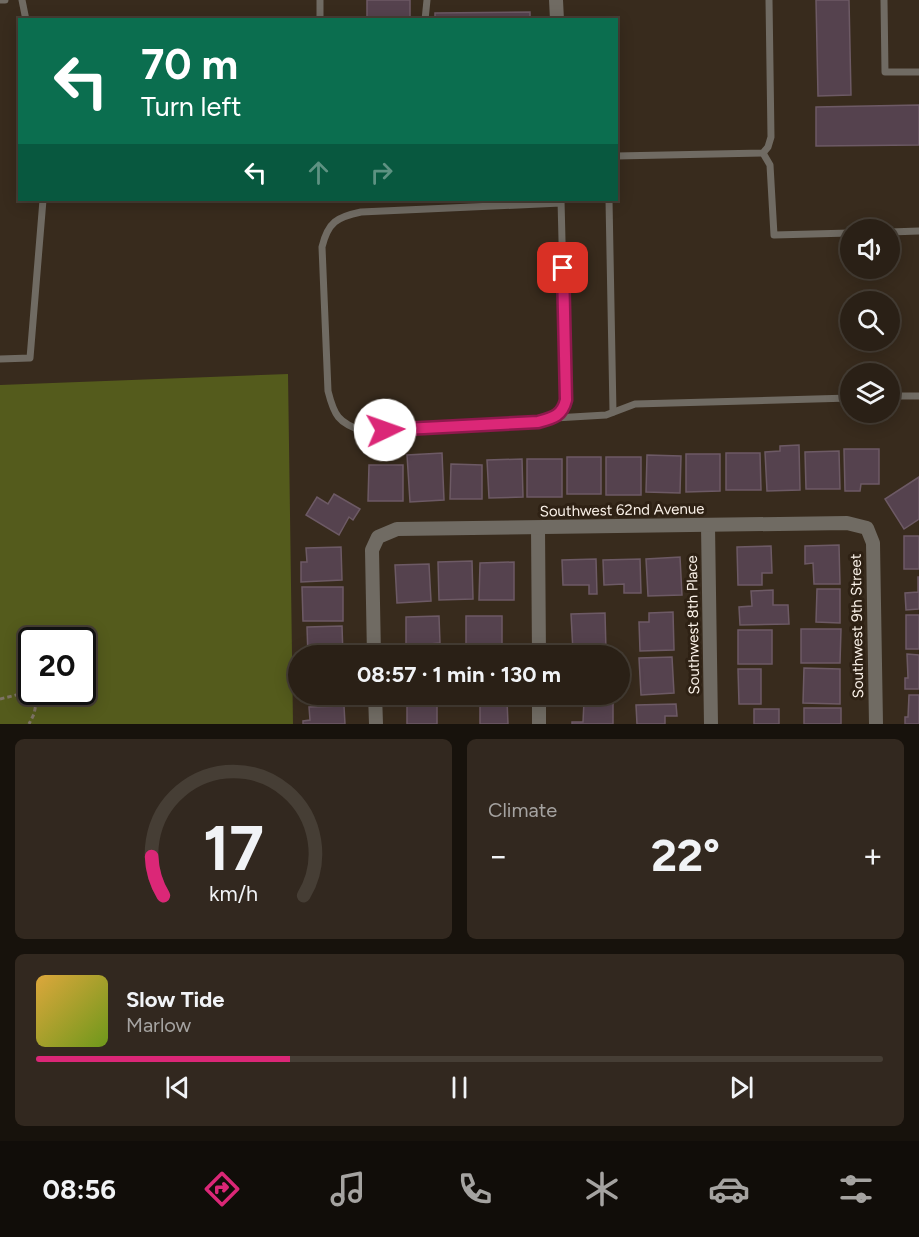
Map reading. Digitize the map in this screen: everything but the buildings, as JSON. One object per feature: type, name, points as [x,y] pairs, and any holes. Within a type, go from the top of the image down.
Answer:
[{"type":"street","points":[[556,0],[556,18]]},
{"type":"street","name":"Southwest 62nd Avenue","points":[[374,645],[372,550],[378,537],[397,529],[847,523],[867,528]]},
{"type":"street","name":"Southwest 8th Place","points":[[708,525],[711,724]]},
{"type":"street","points":[[538,528],[538,645]]},
{"type":"street","name":"Southwest 9th Street","points":[[867,528],[873,543],[876,724]]},
{"type":"street","points":[[375,705],[376,724]]},
{"type":"street","points":[[539,705],[539,724]]},
{"type":"lane","points":[[0,0],[5,0]]},
{"type":"lane","points":[[22,0],[26,18]]},
{"type":"lane","points":[[320,0],[320,18]]},
{"type":"lane","points":[[425,18],[427,0]]},
{"type":"lane","points":[[618,156],[763,153],[771,138],[769,0]]},
{"type":"lane","points":[[884,0],[885,72],[919,72]]},
{"type":"lane","points":[[763,153],[770,165],[774,235],[840,233]]},
{"type":"lane","points":[[0,359],[30,358],[43,201]]},
{"type":"lane","points":[[555,418],[564,409],[566,400],[561,201],[361,212],[335,220],[325,236],[322,247],[328,391],[332,408],[340,421],[363,431],[538,422],[555,418],[606,415],[635,405],[840,398]]},
{"type":"lane","points":[[609,201],[613,412]]},
{"type":"lane","points":[[900,232],[919,231]]},
{"type":"lane","points":[[900,396],[919,396]]},
{"type":"path","points":[[0,699],[24,693],[31,696],[36,704],[29,724]]},
{"type":"green space","points":[[288,374],[292,645],[288,645],[288,705],[293,705],[293,724],[0,724],[0,385]]},
{"type":"route","points":[[385,430],[538,422],[555,418],[564,409],[566,400],[563,268]]}]
